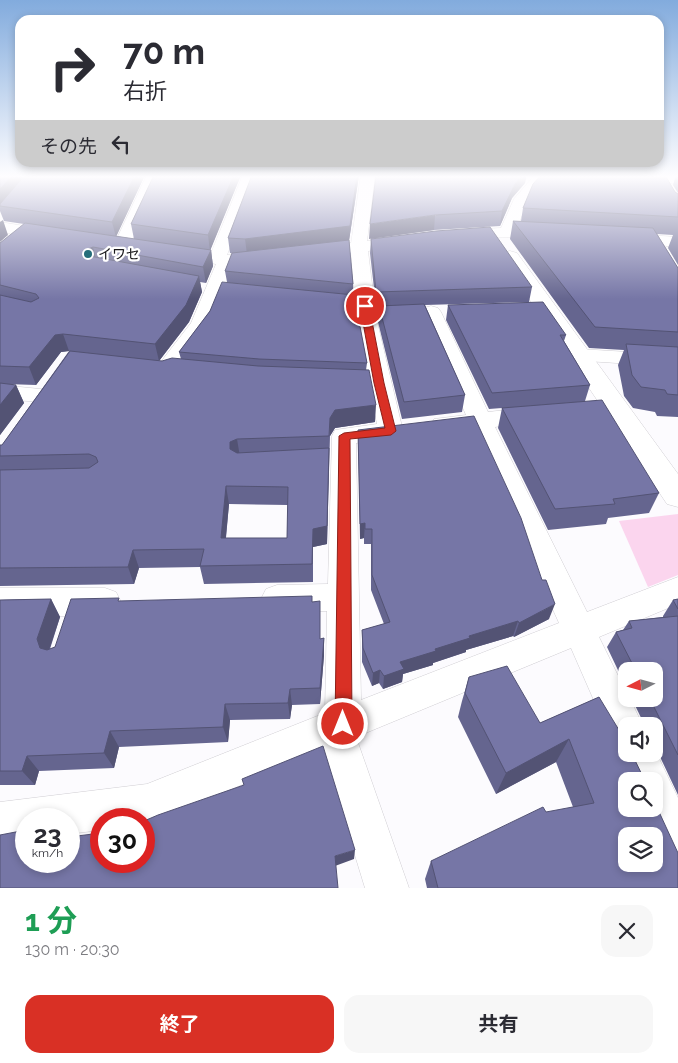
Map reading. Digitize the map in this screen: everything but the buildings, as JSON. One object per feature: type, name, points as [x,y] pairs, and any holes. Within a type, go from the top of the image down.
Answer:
[{"type":"street","points":[[103,242],[130,246],[140,216]]},
{"type":"street","points":[[127,366],[166,370],[201,324],[236,216]]},
{"type":"street","points":[[363,216],[359,246],[376,313],[379,383],[391,431]]},
{"type":"street","points":[[501,233],[511,216]]},
{"type":"street","points":[[0,227],[64,237]]},
{"type":"street","points":[[7,247],[25,232]]},
{"type":"street","points":[[501,233],[536,309],[579,355],[678,496]]},
{"type":"street","points":[[442,236],[501,233],[559,235]]},
{"type":"street","points":[[610,238],[678,242]]},
{"type":"street","points":[[301,255],[415,239]]},
{"type":"street","points":[[654,241],[664,258]]},
{"type":"street","points":[[162,250],[247,261],[283,257]]},
{"type":"street","points":[[431,312],[479,420],[580,629],[620,717]]},
{"type":"street","points":[[579,355],[678,361]]},
{"type":"street","points":[[0,392],[48,387],[26,418]]},
{"type":"street","points":[[586,410],[615,408]]},
{"type":"street","points":[[386,888],[339,726],[343,597],[344,436],[556,413]]},
{"type":"street","points":[[80,812],[147,804],[678,590]]},
{"type":"street","points":[[244,600],[343,597]]},
{"type":"street","points":[[0,602],[135,602]]},
{"type":"street","points":[[663,811],[678,844]]},
{"type":"street","points":[[0,822],[15,820]]},
{"type":"shaded area","points":[[678,514],[678,575],[648,587],[619,521]]},
{"type":"place","name":"イワセ","points":[[88,254]]},
{"type":"route","points":[[343,724],[344,436],[391,431],[379,383],[365,306]]}]
